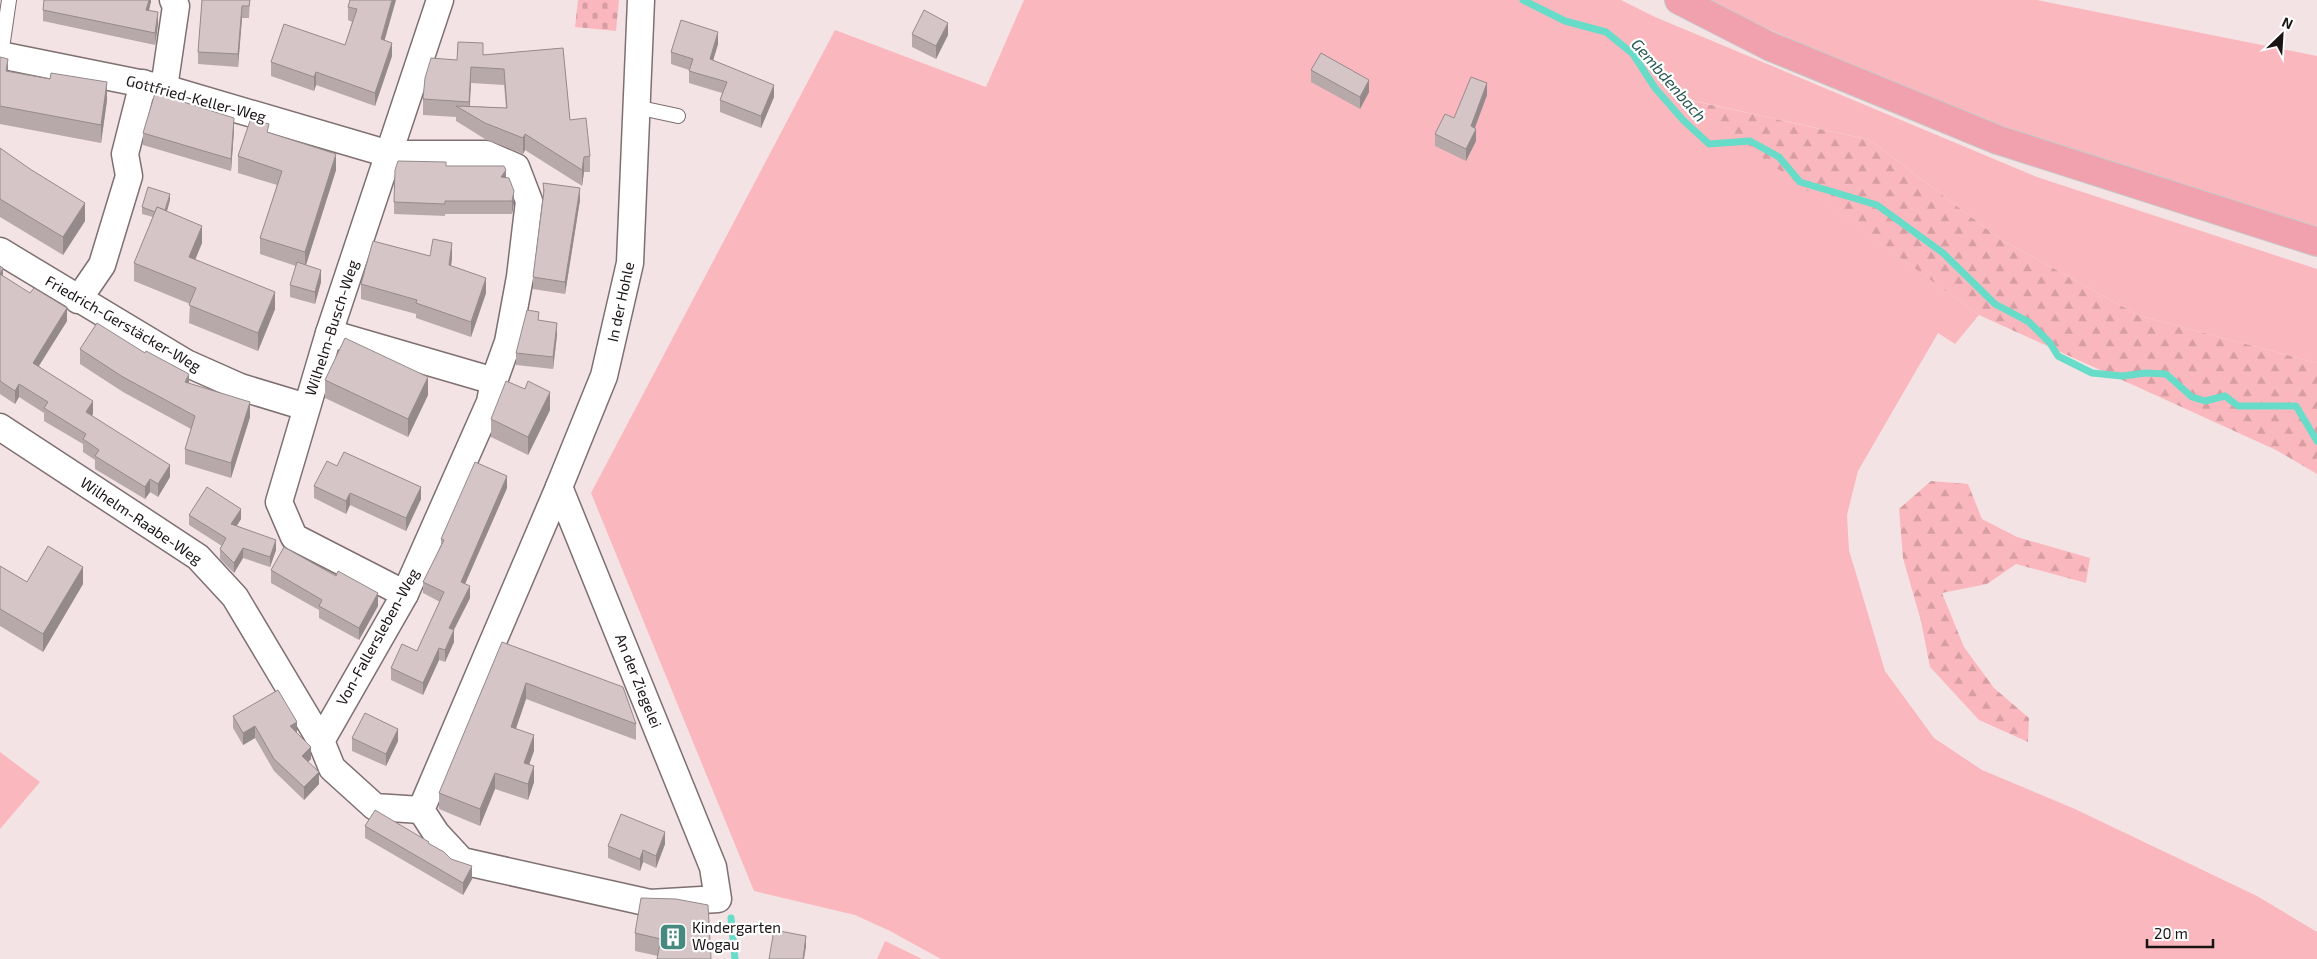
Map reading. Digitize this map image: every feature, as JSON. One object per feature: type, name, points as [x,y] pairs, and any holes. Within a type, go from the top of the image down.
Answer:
[{"type":"main road","points":[[1678,0],[1769,46],[1998,140],[2317,242]]},
{"type":"street","points":[[78,300],[102,265],[129,176],[126,154],[154,86],[176,6],[173,0]]},
{"type":"street","name":"Wilhelm-Busch-Weg","points":[[405,594],[294,537],[279,502],[329,333],[440,0]]},
{"type":"street","name":"In der Hohle","points":[[559,487],[604,376],[630,263],[642,0]]},
{"type":"street","name":"Gottfried-Keller-Weg","points":[[0,55],[154,86],[388,154]]},
{"type":"street","name":"Von-Fallersleben-Weg","points":[[320,740],[405,594],[490,402],[494,380],[508,342],[520,277],[529,201],[516,167],[486,154],[388,154]]},
{"type":"street","name":"Friedrich-Gerstäcker-Weg","points":[[0,251],[78,300],[186,363],[240,387],[306,407]]},
{"type":"street","points":[[329,333],[494,380]]},
{"type":"street","name":"Wilhelm-Raabe-Weg","points":[[0,427],[198,557],[235,596],[320,740]]},
{"type":"street","points":[[320,740],[332,768],[375,807],[421,810],[559,487]]},
{"type":"street","name":"An der Ziegelei","points":[[421,810],[436,833],[462,860],[650,903],[718,899],[713,867],[559,487]]},
{"type":"lane","name":"Gottfried-Keller-Weg","points":[[0,55],[9,0]]},
{"type":"lane","points":[[636,107],[678,116]]},
{"type":"green space","points":[[578,0],[619,0],[616,31],[575,27]]},
{"type":"green space","points":[[1024,0],[1621,0],[1655,17],[2037,177],[2317,269],[2317,363],[2140,316],[2000,239],[1870,140],[1682,98],[1979,315],[1955,344],[1938,333],[1858,471],[1847,515],[1849,550],[1885,671],[1934,738],[1982,770],[2075,809],[2257,896],[2317,932],[2317,959],[941,959],[890,931],[855,915],[754,891],[591,493],[835,30],[986,87]]},
{"type":"green space","points":[[1706,0],[2037,0],[2317,56],[2317,231],[1995,127],[1862,72]]},
{"type":"green space","points":[[1680,98],[1870,140],[2000,239],[2140,316],[2317,363],[2317,474],[2276,450],[1979,315]]},
{"type":"green space","points":[[1931,481],[1968,484],[1982,519],[2017,537],[2090,558],[2086,583],[2016,564],[1987,584],[1942,593],[1964,647],[1994,688],[2029,718],[2028,742],[1979,720],[1930,667],[1921,621],[1903,558],[1899,509]]},
{"type":"green space","points":[[0,752],[40,782],[0,829]]},
{"type":"green space","points":[[885,941],[922,959],[877,959]]},
{"type":"building","points":[[44,0],[149,0],[146,10],[158,12],[155,33],[43,10]]},
{"type":"building","points":[[202,0],[250,0],[249,6],[242,6],[238,54],[198,52]]},
{"type":"building","points":[[350,0],[392,0],[381,39],[392,43],[375,93],[316,72],[314,77],[271,62],[284,24],[345,45],[357,9],[348,7]]},
{"type":"building","points":[[924,10],[948,23],[936,46],[912,34]]},
{"type":"building","points":[[681,20],[718,32],[710,59],[774,85],[761,116],[720,100],[727,82],[689,71],[693,59],[671,52]]},
{"type":"building","points":[[458,42],[483,43],[483,55],[563,48],[570,120],[586,118],[590,156],[584,157],[582,170],[525,134],[523,138],[485,123],[456,106],[507,108],[504,69],[471,67],[469,102],[423,99],[425,78],[431,58],[457,60]]},
{"type":"building","points":[[1321,53],[1369,80],[1360,97],[1311,70]]},
{"type":"building","points":[[0,57],[8,59],[6,71],[50,79],[51,73],[107,82],[101,125],[0,106]]},
{"type":"building","points":[[1471,77],[1487,83],[1471,126],[1476,129],[1466,149],[1435,134],[1445,114],[1454,118]]},
{"type":"building","points":[[155,93],[234,118],[231,159],[143,133]]},
{"type":"building","points":[[251,118],[269,124],[267,132],[336,154],[305,252],[260,238],[282,171],[238,156]]},
{"type":"building","points":[[0,148],[85,203],[63,237],[0,199]]},
{"type":"building","points":[[398,161],[446,162],[446,166],[504,166],[506,170],[501,177],[509,178],[514,191],[512,201],[445,201],[445,204],[394,202],[395,170]]},
{"type":"building","points":[[543,183],[580,188],[565,282],[533,277],[544,191]]},
{"type":"building","points":[[148,187],[170,194],[165,210],[157,207],[155,212],[142,207]]},
{"type":"building","points":[[157,207],[202,226],[189,257],[275,292],[258,333],[189,305],[196,288],[134,263]]},
{"type":"building","points":[[433,239],[452,243],[449,265],[486,278],[471,322],[416,303],[417,300],[361,284],[373,241],[430,256]]},
{"type":"building","points":[[297,262],[321,270],[315,292],[290,285]]},
{"type":"building","points":[[0,274],[30,293],[34,288],[67,308],[33,363],[93,401],[86,412],[170,465],[158,484],[150,479],[145,487],[95,456],[99,450],[83,439],[86,434],[44,408],[48,402],[19,384],[15,391],[0,381]]},
{"type":"building","points":[[527,310],[539,312],[538,320],[557,323],[553,357],[516,353]]},
{"type":"building","points":[[97,323],[145,353],[146,351],[189,374],[185,382],[250,402],[231,463],[185,449],[195,416],[123,377],[80,349]]},
{"type":"building","points":[[345,338],[428,377],[408,419],[325,380]]},
{"type":"building","points":[[506,381],[525,389],[528,381],[550,392],[528,437],[491,419]]},
{"type":"building","points":[[344,452],[421,487],[406,518],[350,493],[346,501],[314,486],[327,461],[337,466]]},
{"type":"building","points":[[475,462],[507,476],[461,582],[470,586],[449,628],[454,630],[445,650],[439,648],[423,683],[391,668],[402,644],[417,651],[444,592],[423,582],[444,540],[441,539]]},
{"type":"building","points":[[207,487],[241,509],[231,524],[276,540],[270,557],[243,548],[234,563],[220,549],[226,538],[189,515]]},
{"type":"building","points":[[48,546],[83,567],[43,634],[0,609],[0,566],[27,582]]},
{"type":"building","points":[[284,547],[336,576],[338,571],[378,593],[359,628],[319,606],[322,600],[271,570]]},
{"type":"building","points":[[502,642],[623,687],[636,724],[526,683],[511,727],[534,735],[524,763],[534,766],[528,784],[495,773],[480,809],[439,793]]},
{"type":"building","points":[[278,690],[297,722],[290,726],[311,747],[302,756],[319,772],[304,787],[274,759],[255,726],[243,733],[233,716]]},
{"type":"building","points":[[365,713],[398,729],[386,754],[352,738]]},
{"type":"building","points":[[375,810],[429,842],[451,859],[472,866],[463,883],[365,826]]},
{"type":"building","points":[[621,814],[665,832],[656,856],[643,850],[640,859],[608,846]]},
{"type":"building","name":"Kindergarten Wogau","points":[[641,898],[676,899],[708,905],[711,959],[657,959],[661,939],[635,933]]},
{"type":"building","points":[[774,930],[806,936],[803,959],[769,959]]},
{"type":"waterway","name":"Gembdenbach","points":[[1523,0],[1565,21],[1606,32],[1633,54],[1655,88],[1683,120],[1709,144],[1750,141],[1779,157],[1800,182],[1877,205],[1943,253],[1995,304],[2029,322],[2050,343],[2058,356],[2092,373],[2122,376],[2146,373],[2166,374],[2192,397],[2205,401],[2225,396],[2238,406],[2296,406],[2317,441]]},
{"type":"waterway","points":[[731,918],[735,959]]},
{"type":"place","name":"Kindergarten Wogau","points":[[673,937]]}]
